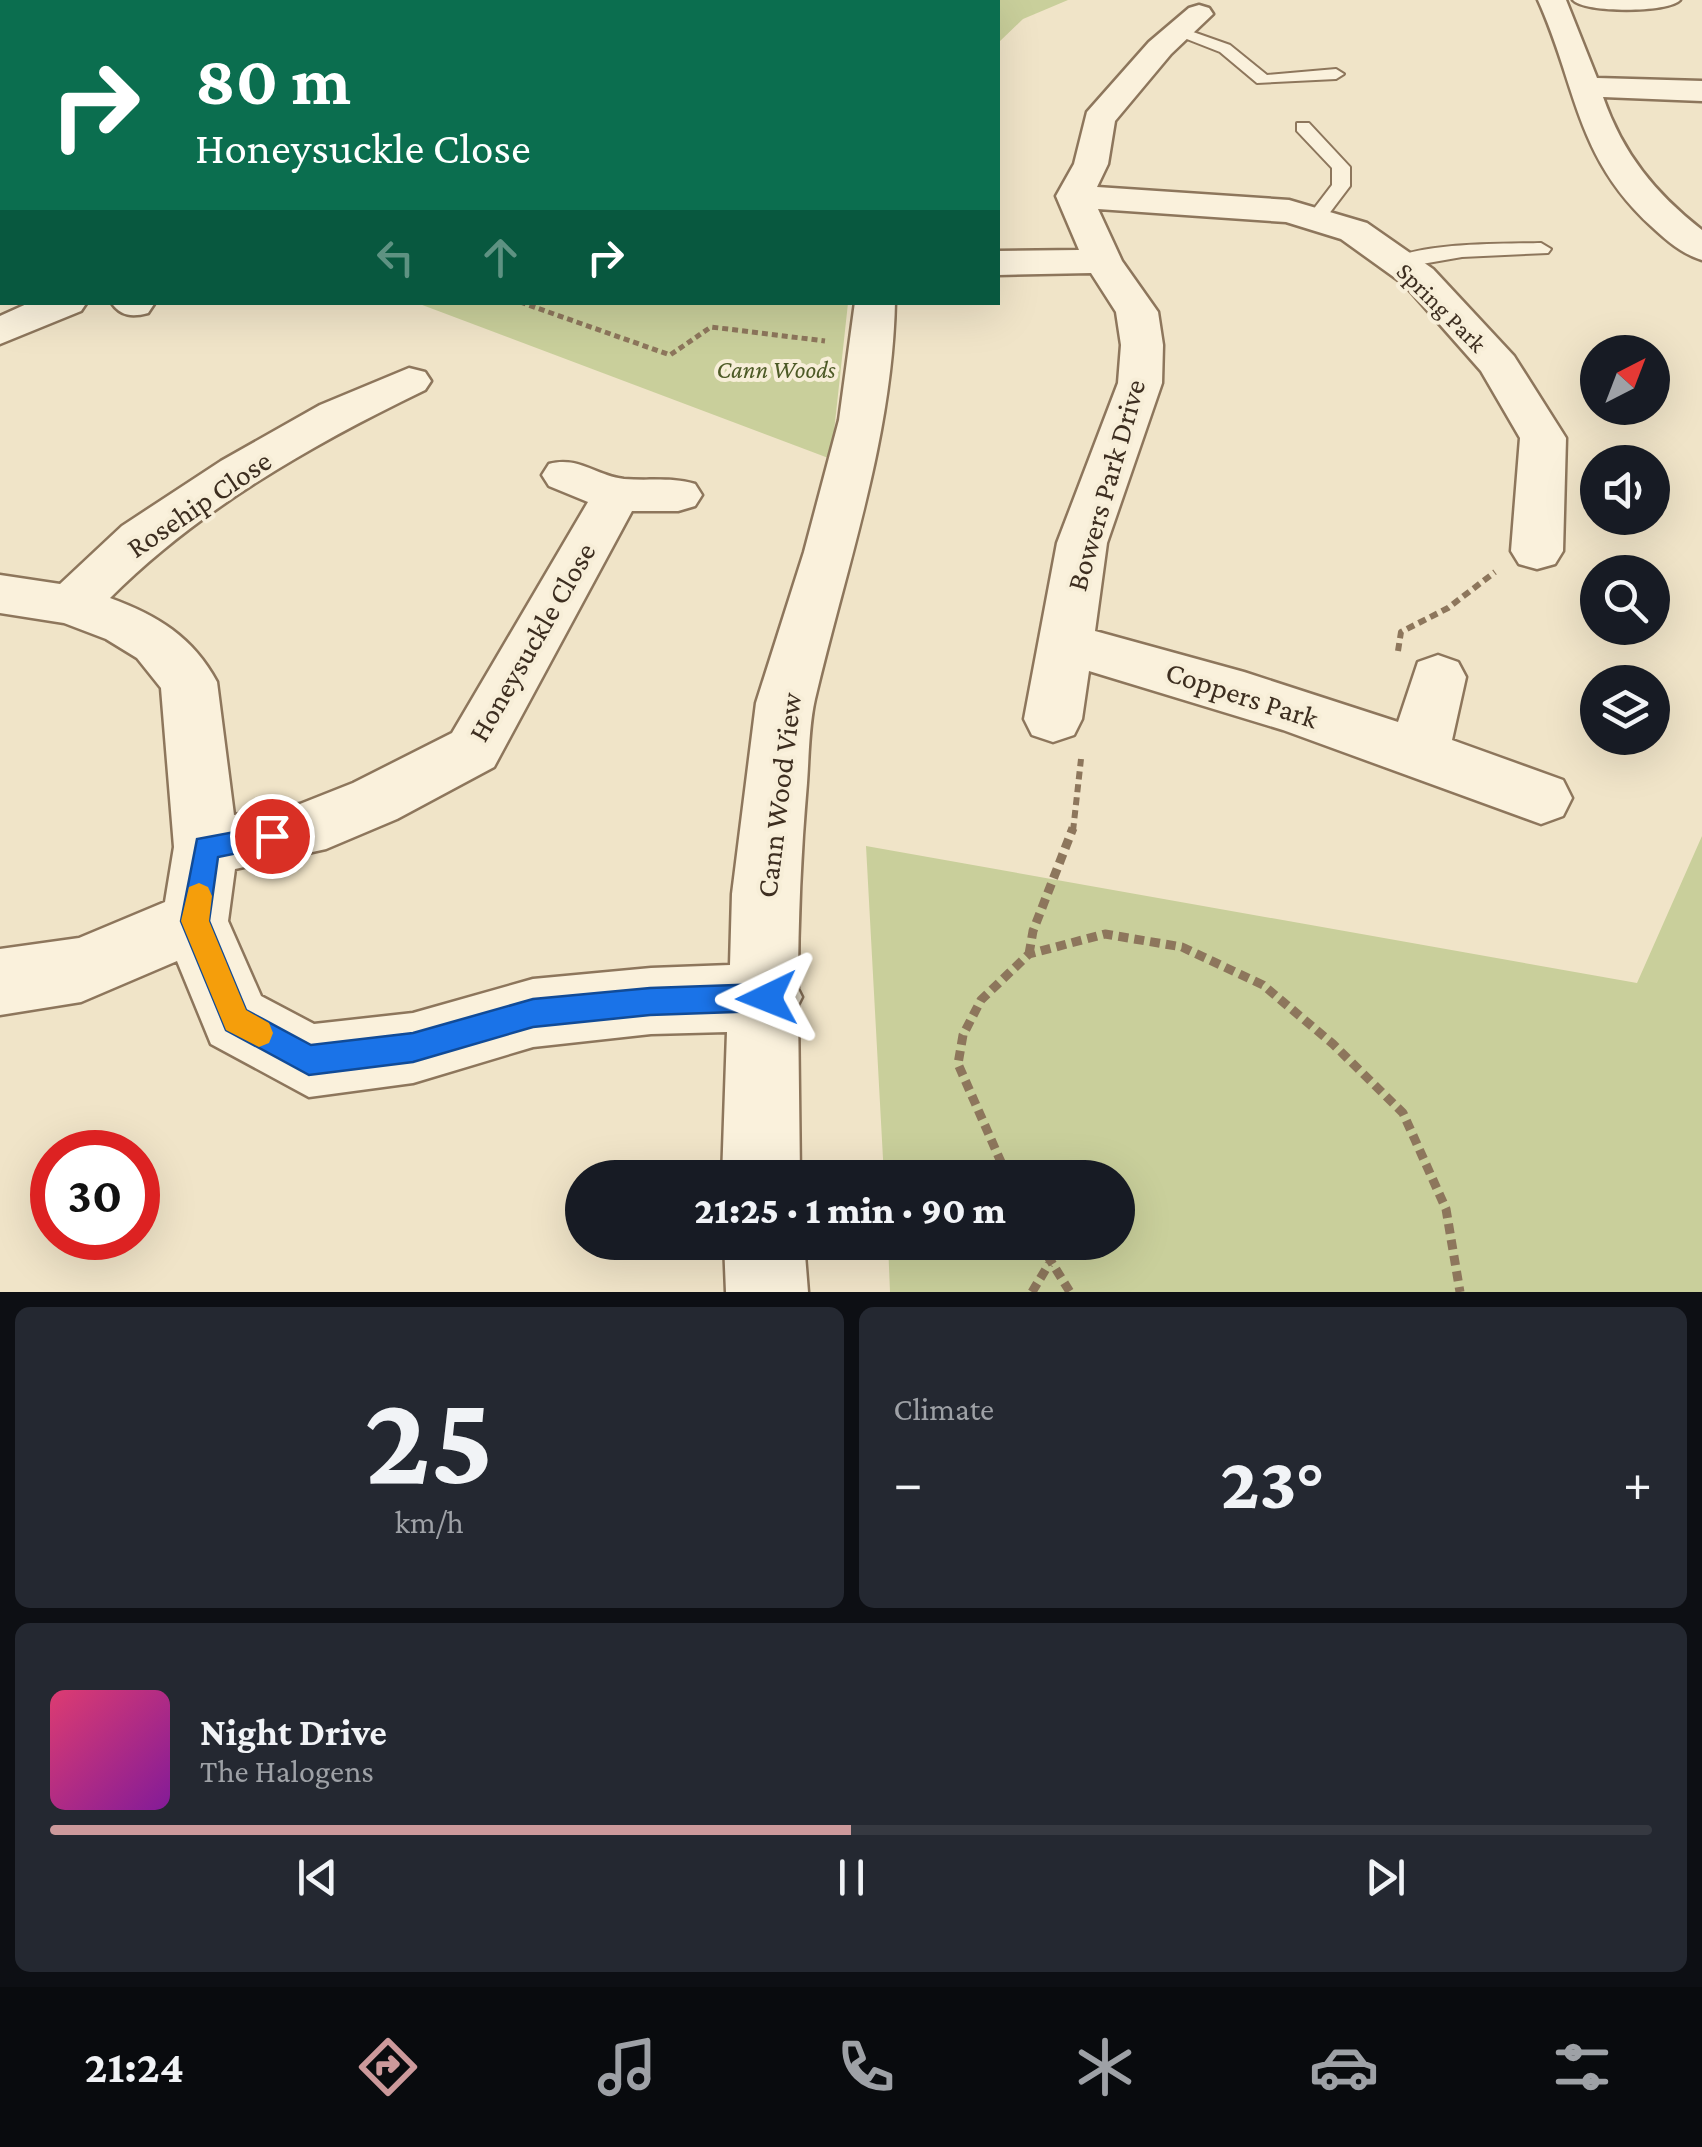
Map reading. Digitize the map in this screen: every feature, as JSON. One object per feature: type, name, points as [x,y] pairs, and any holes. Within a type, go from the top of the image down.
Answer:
[{"type":"street","points":[[1552,0],[1570,34],[1606,147],[1630,182],[1680,232],[1702,248]]},
{"type":"street","points":[[1587,0],[1666,0]]},
{"type":"street","points":[[1074,196],[1091,164],[1099,119],[1160,48],[1189,22]]},
{"type":"street","points":[[1586,87],[1702,91]]},
{"type":"street","name":"Spring Park","points":[[1074,196],[1289,211],[1354,231],[1419,277],[1500,365],[1543,438],[1537,551]]},
{"type":"street","name":"Bowers Park Drive","points":[[1052,719],[1082,542],[1140,383],[1142,346],[1137,312],[1103,261],[1074,196]]},
{"type":"street","points":[[1000,263],[1103,261]]},
{"type":"street","points":[[0,331],[60,305]]},
{"type":"street","name":"Cann Wood View","points":[[762,1160],[766,894],[785,703],[830,552],[862,420],[874,325]]},
{"type":"street","name":"Rosehip Close","points":[[71,605],[140,538],[238,472],[320,403],[409,381]]},
{"type":"street","name":"Honeysuckle Close","points":[[206,847],[304,830],[376,801],[474,750],[591,485],[678,495]]},
{"type":"street","points":[[0,594],[71,605],[125,625],[156,643],[189,682],[206,847],[195,921],[236,1020],[309,1060],[413,1048],[533,1013],[650,1002],[767,998]]},
{"type":"street","name":"Coppers Park","points":[[1062,644],[1170,670],[1541,798]]},
{"type":"street","points":[[1419,753],[1438,677]]},
{"type":"street","points":[[0,982],[82,970],[195,921]]},
{"type":"street","points":[[765,1260],[767,1292]]},
{"type":"lane","points":[[1189,22],[1231,48],[1263,80],[1336,74]]},
{"type":"lane","points":[[1303,128],[1341,167],[1341,186],[1315,219]]},
{"type":"lane","points":[[1399,262],[1462,251],[1541,249]]},
{"type":"path","points":[[528,305],[670,355],[712,327],[874,325]]},
{"type":"path","points":[[1438,677],[1397,659],[1401,632],[1448,608],[1492,577],[1510,547],[1537,551]]},
{"type":"path","points":[[1028,954],[1033,930],[1072,839],[1084,735],[1052,719]]},
{"type":"path","points":[[1000,1160],[958,1064],[963,1035],[981,1000],[1028,954],[1105,934],[1182,947],[1263,985],[1334,1044],[1402,1114],[1446,1209],[1460,1292]]},
{"type":"path","points":[[1047,1260],[1070,1292]]},
{"type":"path","points":[[1032,1292],[1049,1264]]},
{"type":"green space","points":[[1000,0],[1068,0],[1023,19],[1000,41]]},
{"type":"green space","name":"Cann Woods","points":[[422,305],[848,305],[831,459]]},
{"type":"green space","points":[[1702,836],[1702,1292],[890,1292],[889,1260],[1135,1260],[1135,1160],[883,1160],[866,846],[1637,983]]},
{"type":"slow traffic","points":[[199,896],[195,921],[236,1020],[259,1033]]},
{"type":"route","points":[[272,836],[206,847],[195,921],[236,1020],[309,1060],[413,1048],[533,1013],[650,1002],[767,998]]}]
